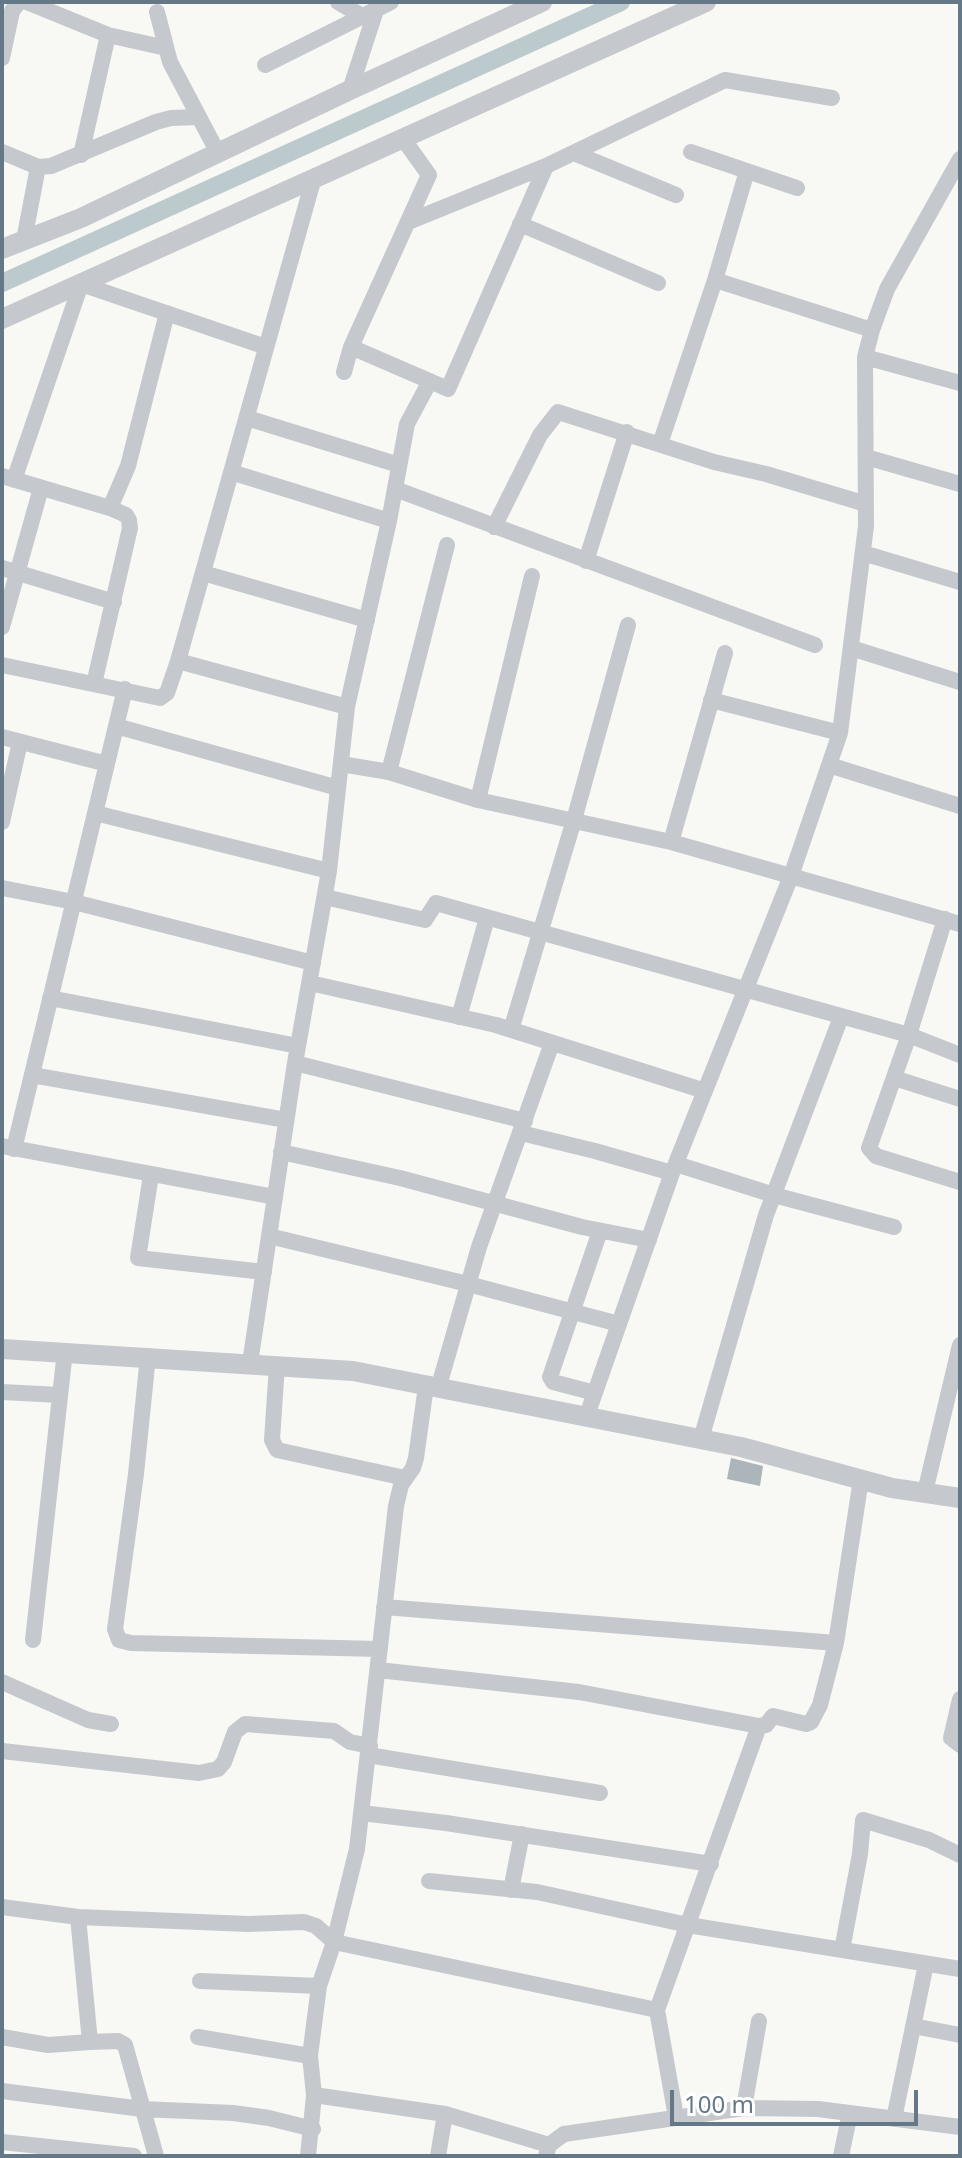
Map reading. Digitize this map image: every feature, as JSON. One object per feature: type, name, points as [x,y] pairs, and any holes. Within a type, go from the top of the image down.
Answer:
[{"type":"street","points":[[2,58],[12,11],[19,2]]},
{"type":"street","points":[[27,2],[108,35],[166,48]]},
{"type":"street","points":[[338,2],[377,7]]},
{"type":"street","points":[[2,249],[81,218],[542,2]]},
{"type":"street","points":[[2,319],[706,2]]},
{"type":"street","points":[[265,65],[377,7]]},
{"type":"street","points":[[350,90],[377,7]]},
{"type":"street","points":[[157,12],[170,62],[218,153]]},
{"type":"street","points":[[81,155],[108,35]]},
{"type":"street","points":[[408,222],[546,166],[725,80],[832,98]]},
{"type":"street","points":[[2,152],[38,167],[51,166],[156,122],[199,117]]},
{"type":"street","points":[[344,372],[351,347],[429,175],[404,140]]},
{"type":"street","points":[[691,152],[797,188]]},
{"type":"street","points":[[574,153],[676,195]]},
{"type":"street","points":[[586,1418],[674,1169],[791,876],[840,733],[863,553],[866,504],[865,357],[872,330],[894,275],[960,159]]},
{"type":"street","points":[[351,347],[448,389],[546,166]]},
{"type":"street","points":[[24,240],[38,167]]},
{"type":"street","points":[[660,444],[715,280],[747,171]]},
{"type":"street","points":[[2,665],[164,697],[178,661],[313,181]]},
{"type":"street","points":[[520,224],[658,283]]},
{"type":"street","points":[[715,280],[872,330]]},
{"type":"street","points":[[81,284],[266,347]]},
{"type":"street","points":[[81,284],[8,478],[126,515],[130,528],[94,684]]},
{"type":"street","points":[[110,508],[128,466],[167,313]]},
{"type":"street","points":[[865,357],[960,383]]},
{"type":"street","points":[[250,1363],[286,1120],[329,871],[347,707],[389,521],[407,424],[430,381]]},
{"type":"street","points":[[494,527],[540,435],[558,412],[866,504]]},
{"type":"street","points":[[247,418],[399,465]]},
{"type":"street","points":[[586,561],[627,432]]},
{"type":"street","points":[[866,457],[960,484]]},
{"type":"street","points":[[231,472],[389,521]]},
{"type":"street","points":[[2,627],[10,570],[41,488]]},
{"type":"street","points":[[395,489],[815,645]]},
{"type":"street","points":[[389,772],[447,545]]},
{"type":"street","points":[[863,553],[960,582]]},
{"type":"street","points":[[10,570],[114,602]]},
{"type":"street","points":[[203,573],[367,620]]},
{"type":"street","points":[[478,800],[532,576]]},
{"type":"street","points":[[511,1030],[628,625]]},
{"type":"street","points":[[851,648],[960,682]]},
{"type":"street","points":[[671,842],[725,653]]},
{"type":"street","points":[[178,661],[347,707]]},
{"type":"street","points":[[125,689],[32,1075],[8,1147],[275,1197]]},
{"type":"street","points":[[711,700],[840,733]]},
{"type":"street","points":[[116,726],[338,788]]},
{"type":"street","points":[[2,737],[107,764]]},
{"type":"street","points":[[2,822],[20,742]]},
{"type":"street","points":[[341,764],[389,772],[478,800],[671,842],[952,922],[870,1141],[871,1152],[960,1182]]},
{"type":"street","points":[[829,765],[960,806]]},
{"type":"street","points":[[95,813],[329,871]]},
{"type":"street","points":[[2,888],[74,902],[313,963]]},
{"type":"street","points":[[325,897],[425,920],[436,903],[909,1035],[960,1055]]},
{"type":"street","points":[[459,1017],[487,918]]},
{"type":"street","points":[[310,983],[511,1030],[705,1091]]},
{"type":"street","points":[[50,998],[297,1054],[595,1151],[894,1227]]},
{"type":"street","points":[[701,1439],[774,1195],[841,1017]]},
{"type":"street","points":[[308,2156],[314,2095],[310,2056],[319,1986],[334,1942],[357,1849],[396,1506],[405,1478],[413,1468],[432,1387],[552,1043]]},
{"type":"street","points":[[32,1075],[286,1120]]},
{"type":"street","points":[[894,1078],[960,1099]]},
{"type":"street","points":[[281,1152],[400,1178],[600,1231],[649,1240]]},
{"type":"street","points":[[151,1175],[138,1258],[264,1272]]},
{"type":"street","points":[[595,1393],[551,1380],[600,1231]]},
{"type":"street","points":[[269,1236],[619,1324]]},
{"type":"street","points":[[925,1492],[960,1345]]},
{"type":"street","points":[[2,1349],[353,1371],[741,1447],[892,1488],[960,1498]]},
{"type":"street","points":[[33,1640],[65,1351]]},
{"type":"street","points":[[148,1356],[115,1629],[119,1640],[131,1643],[379,1649]]},
{"type":"street","points":[[277,1365],[272,1440],[277,1450],[405,1478]]},
{"type":"street","points":[[2,1392],[60,1395]]},
{"type":"street","points":[[378,1670],[579,1692],[759,1726],[766,1725],[773,1716],[806,1724],[811,1722],[820,1705],[836,1643],[861,1479]]},
{"type":"street","points":[[384,1607],[836,1643]]},
{"type":"street","points":[[2,1682],[88,1720],[111,1724]]},
{"type":"street","points":[[960,1699],[951,1738],[960,1745]]},
{"type":"street","points":[[2,1751],[199,1773],[218,1769],[224,1762],[235,1732],[245,1724],[334,1731],[369,1751],[600,1793]]},
{"type":"street","points":[[676,2117],[657,2010],[759,1726]]},
{"type":"street","points":[[361,1813],[522,1834],[711,1864]]},
{"type":"street","points":[[842,1950],[860,1854],[863,1820],[929,1840],[960,1855]]},
{"type":"street","points":[[511,1890],[522,1834]]},
{"type":"street","points":[[429,1881],[537,1892],[688,1925],[960,1969]]},
{"type":"street","points":[[2,1907],[78,1917],[248,1924],[304,1922],[316,1926],[334,1942],[657,2010]]},
{"type":"street","points":[[78,1917],[90,2042]]},
{"type":"street","points":[[894,2119],[926,1964]]},
{"type":"street","points":[[200,1981],[319,1986]]},
{"type":"street","points":[[744,2108],[759,2021]]},
{"type":"street","points":[[913,2026],[960,2035]]},
{"type":"street","points":[[2,2037],[48,2045],[90,2042],[123,2044],[156,2156]]},
{"type":"street","points":[[198,2037],[310,2056]]},
{"type":"street","points":[[2,2091],[142,2109],[233,2113],[313,2129]]},
{"type":"street","points":[[314,2095],[445,2114],[547,2150],[564,2134],[744,2108],[818,2109],[960,2127]]},
{"type":"street","points":[[841,2156],[850,2113]]},
{"type":"street","points":[[438,2156],[445,2114]]},
{"type":"street","points":[[2,2142],[39,2151],[134,2156]]},
{"type":"building","points":[[731,1458],[763,1466],[760,1486],[727,1479]]},
{"type":"waterway","points":[[2,283],[621,2]]}]
